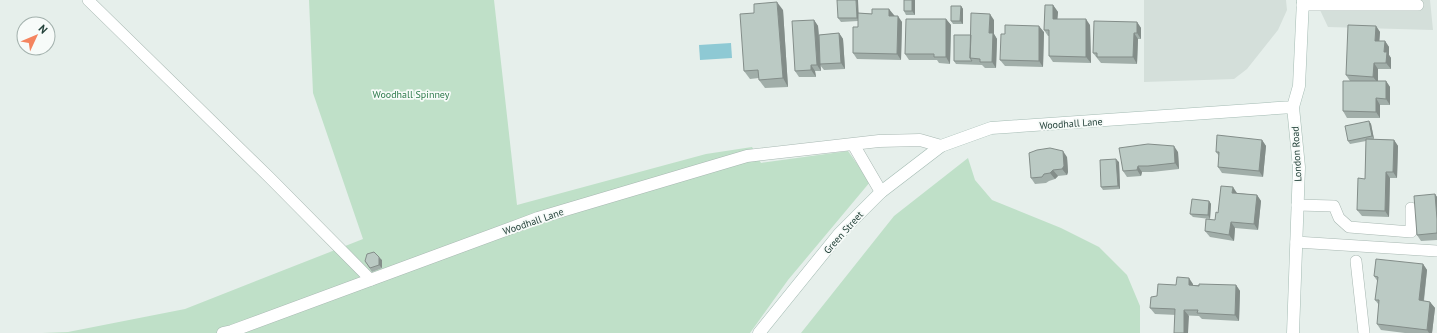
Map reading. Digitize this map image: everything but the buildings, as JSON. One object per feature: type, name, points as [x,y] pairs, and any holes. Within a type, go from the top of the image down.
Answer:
[{"type":"street","name":"London Road","points":[[1293,333],[1299,167],[1293,107],[1299,86],[1303,2]]},
{"type":"street","name":"Woodhall Lane","points":[[223,333],[232,331],[538,218],[747,156],[879,141],[920,140],[941,146],[991,128],[1293,107]]},
{"type":"street","points":[[853,144],[881,192]]},
{"type":"street","name":"Green Street","points":[[759,333],[839,234],[881,192],[941,146]]},
{"type":"lane","points":[[88,0],[272,179],[371,280]]},
{"type":"lane","points":[[1303,2],[1418,5]]},
{"type":"lane","points":[[1297,205],[1334,206],[1339,218],[1349,227],[1411,232],[1411,208]]},
{"type":"lane","points":[[1296,242],[1437,251]]},
{"type":"lane","points":[[1356,261],[1364,333]]},
{"type":"shaded area","points":[[1144,0],[1286,0],[1287,10],[1278,30],[1247,69],[1234,79],[1144,82]]},
{"type":"shaded area","points":[[1320,0],[1430,0],[1433,30],[1328,27],[1320,10]]},
{"type":"green space","name":"Woodhall Spinney","points":[[309,0],[494,0],[517,205],[706,154],[752,147],[761,163],[848,151],[870,182],[788,280],[750,333],[42,333],[68,332],[185,309],[363,239],[313,93]]},
{"type":"green space","points":[[968,158],[975,180],[992,200],[1061,228],[1099,247],[1127,275],[1140,306],[1140,333],[801,333],[894,216]]},
{"type":"water","points":[[731,43],[732,58],[700,60],[699,45]]}]
